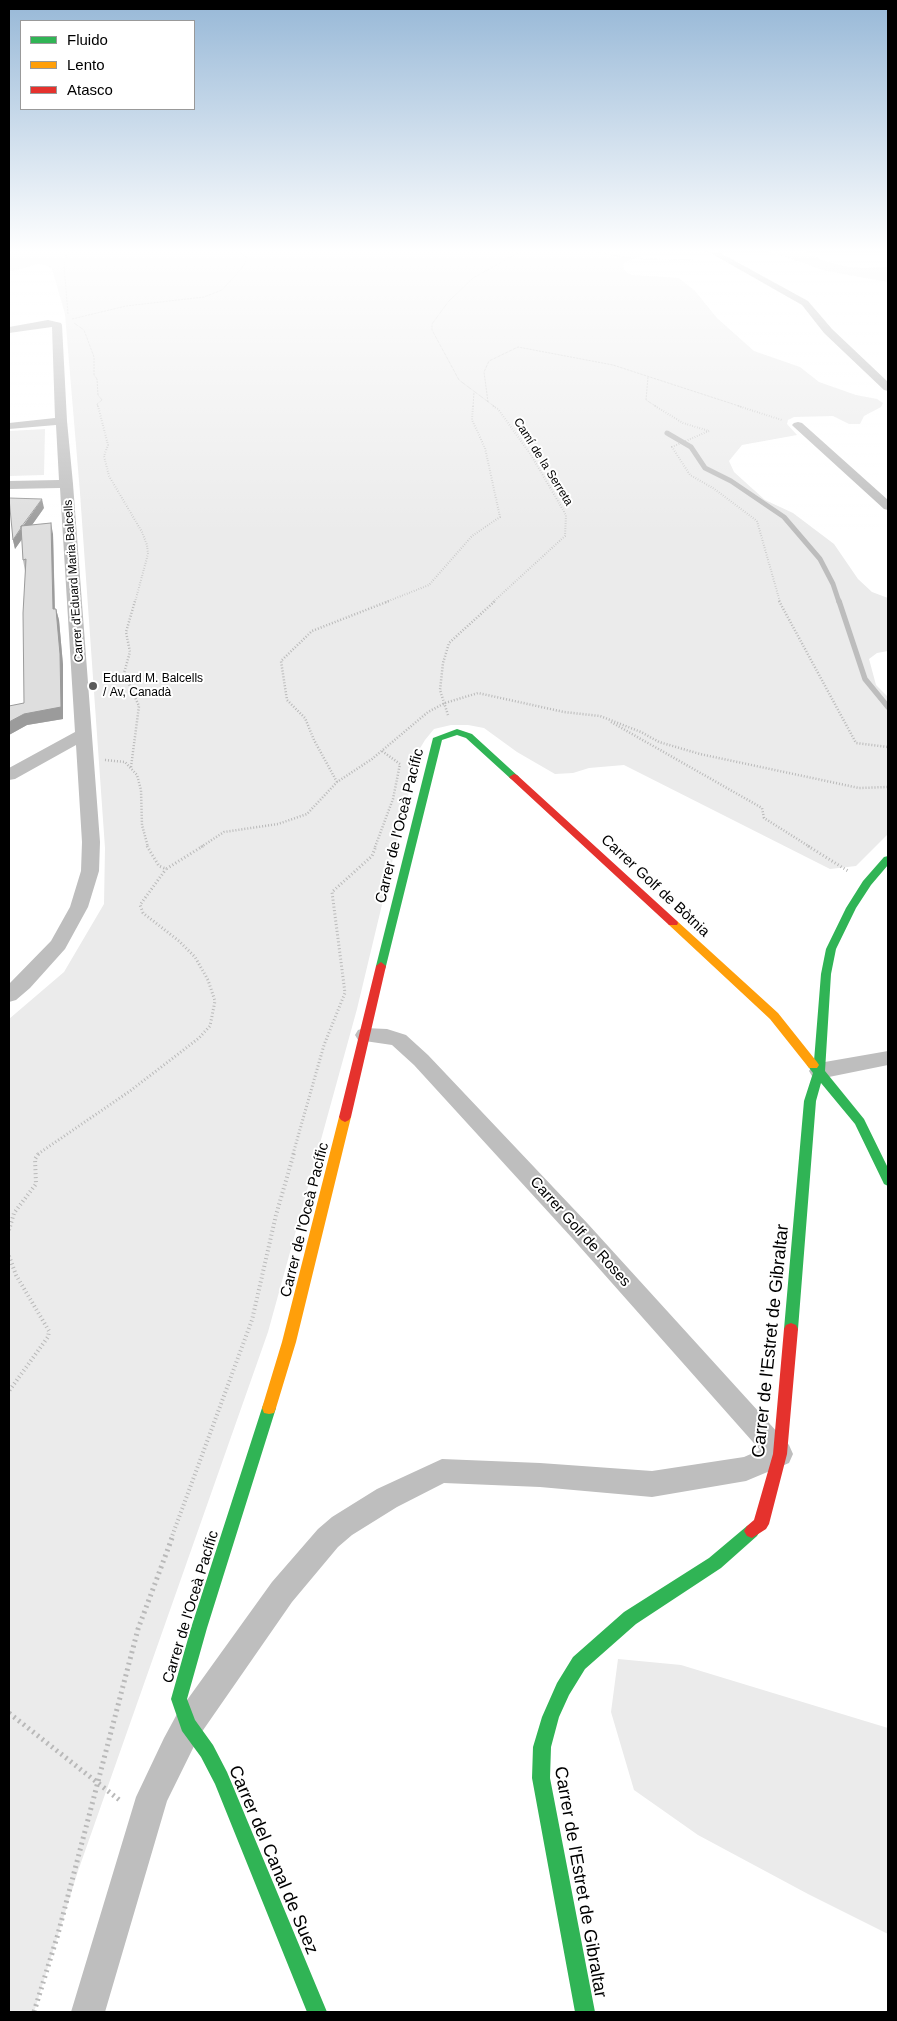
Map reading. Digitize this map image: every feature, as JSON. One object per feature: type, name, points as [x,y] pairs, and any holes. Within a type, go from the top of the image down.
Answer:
[{"type":"street","name":"Carrer d'Eduard Maria Balcells","points":[[9,995],[23,984],[58,945],[79,907],[90,871],[91,842],[67,484],[61,421],[58,345]]},
{"type":"street","points":[[843,345],[888,388]]},
{"type":"street","points":[[9,426],[61,421]]},
{"type":"street","points":[[798,424],[888,506]]},
{"type":"street","points":[[9,485],[67,484]]},
{"type":"street","name":"Carrer de l'Oceà Pacífic","points":[[188,1725],[179,1699],[199,1628],[247,1481],[289,1342],[436,742],[438,738],[452,732],[461,733]]},
{"type":"street","name":"Carrer Golf de Bòtnia","points":[[461,733],[469,736],[774,1016],[860,1122],[888,1180]]},
{"type":"street","points":[[9,774],[84,734]]},
{"type":"street","name":"Carrer de l'Estret de Gibraltar","points":[[585,2012],[541,1778],[542,1747],[551,1717],[563,1689],[579,1663],[630,1618],[716,1563],[761,1524],[780,1454],[810,1101],[819,1071],[826,974],[831,949],[851,908],[867,883],[888,859]]},
{"type":"street","name":"Carrer Golf de Roses","points":[[365,1036],[387,1036],[399,1040],[421,1060],[587,1239],[780,1454]]},
{"type":"street","points":[[819,1071],[888,1058]]},
{"type":"street","points":[[88,2012],[156,1788],[188,1725],[282,1592],[328,1538],[362,1512],[414,1483],[442,1471],[540,1475],[652,1484],[746,1468],[780,1454]]},
{"type":"street","name":"Carrer del Canal de Suez","points":[[188,1725],[207,1751],[221,1778],[317,2012]]},
{"type":"path","points":[[91,345],[94,357],[98,395],[102,400],[97,404],[108,445],[104,456],[105,464],[112,483],[142,532],[148,554],[126,632],[130,652],[124,673],[139,706],[131,767]]},
{"type":"path","name":"Camí de la Serreta","points":[[440,345],[459,380],[488,402],[506,419],[566,515],[565,536],[449,643],[442,662],[440,690],[445,704]]},
{"type":"path","points":[[488,402],[484,372],[489,361],[518,347],[613,365],[798,424]]},
{"type":"path","points":[[648,377],[646,400],[683,423],[709,431],[672,447],[690,475],[713,488],[757,521],[779,601],[856,743],[888,747]]},
{"type":"path","points":[[337,782],[314,740],[305,718],[287,700],[281,661],[312,631],[429,585],[472,536],[500,517],[485,448],[472,420],[474,392]]},
{"type":"path","points":[[9,1230],[14,1213],[36,1184],[35,1165],[39,1152],[136,1087],[199,1038],[210,1026],[215,1001],[208,980],[195,958],[180,941],[144,913],[140,905],[166,869],[224,832],[278,824],[307,814],[337,782],[382,751],[428,712],[478,693],[564,712],[600,716],[659,742],[700,754],[859,788],[888,787]]},
{"type":"path","points":[[600,716],[762,808],[764,818],[867,883]]},
{"type":"path","points":[[34,2012],[58,1934],[138,1629],[252,1320],[276,1215],[324,1045],[345,994],[332,892],[372,856],[393,799],[400,764],[382,751]]},
{"type":"path","points":[[86,762],[112,760],[125,762],[131,767],[136,774],[141,790],[142,825],[148,848],[159,866],[166,869]]},
{"type":"path","points":[[9,1256],[16,1275],[50,1331],[48,1337],[9,1391]]},
{"type":"path","points":[[9,1713],[145,1821]]},
{"type":"shaded area","points":[[68,345],[748,345],[754,351],[800,367],[819,382],[856,395],[877,399],[883,403],[881,407],[864,416],[860,424],[849,424],[833,416],[794,417],[788,420],[787,424],[797,435],[742,445],[729,461],[734,472],[765,500],[793,513],[834,544],[858,579],[872,592],[888,598],[888,651],[877,653],[869,659],[876,685],[888,697],[888,834],[856,866],[830,869],[624,765],[589,768],[573,773],[555,774],[517,752],[484,728],[468,725],[451,725],[434,729],[425,740],[419,750],[357,1009],[268,1332],[78,1871],[34,2012],[9,2012],[9,1019],[64,972],[104,904],[105,848]]},
{"type":"shaded area","points":[[45,429],[44,475],[9,476],[9,431]]},
{"type":"shaded area","points":[[618,1659],[681,1665],[888,1728],[888,1934],[698,1835],[634,1790],[611,1712]]},
{"type":"building","points":[[9,498],[42,499],[21,526],[13,540]]},
{"type":"building","points":[[51,523],[53,609],[56,609],[60,654],[61,707],[24,714],[9,722],[9,706],[24,703],[23,613],[26,559],[23,560],[21,526]]},
{"type":"waterway","points":[[667,433],[691,447],[705,468],[731,481],[784,517],[820,559],[833,584],[839,602]]},
{"type":"waterway","points":[[839,601],[865,679],[888,707]]},
{"type":"traffic: fast","points":[[381,966],[438,738],[457,732],[469,736],[514,777]]},
{"type":"traffic: fast","points":[[791,1329],[810,1101],[819,1071],[826,974],[831,949],[851,908],[867,883],[888,859]]},
{"type":"traffic: fast","points":[[813,1065],[860,1122],[888,1181]]},
{"type":"traffic: fast","points":[[269,1408],[199,1628],[179,1699],[188,1725],[207,1751],[221,1778],[317,2012]]},
{"type":"traffic: fast","points":[[585,2012],[541,1778],[542,1747],[551,1717],[563,1689],[579,1663],[630,1618],[715,1563],[752,1531]]},
{"type":"traffic: slow","points":[[673,923],[774,1016],[813,1065]]},
{"type":"traffic: slow","points":[[269,1408],[289,1342],[345,1117]]},
{"type":"traffic: jam","points":[[514,777],[673,923]]},
{"type":"traffic: jam","points":[[345,1117],[381,966]]},
{"type":"traffic: jam","points":[[752,1531],[761,1524],[780,1454],[791,1329]]},
{"type":"place","name":"Eduard M. Balcells / Av, Canadà","points":[[93,686]]}]
